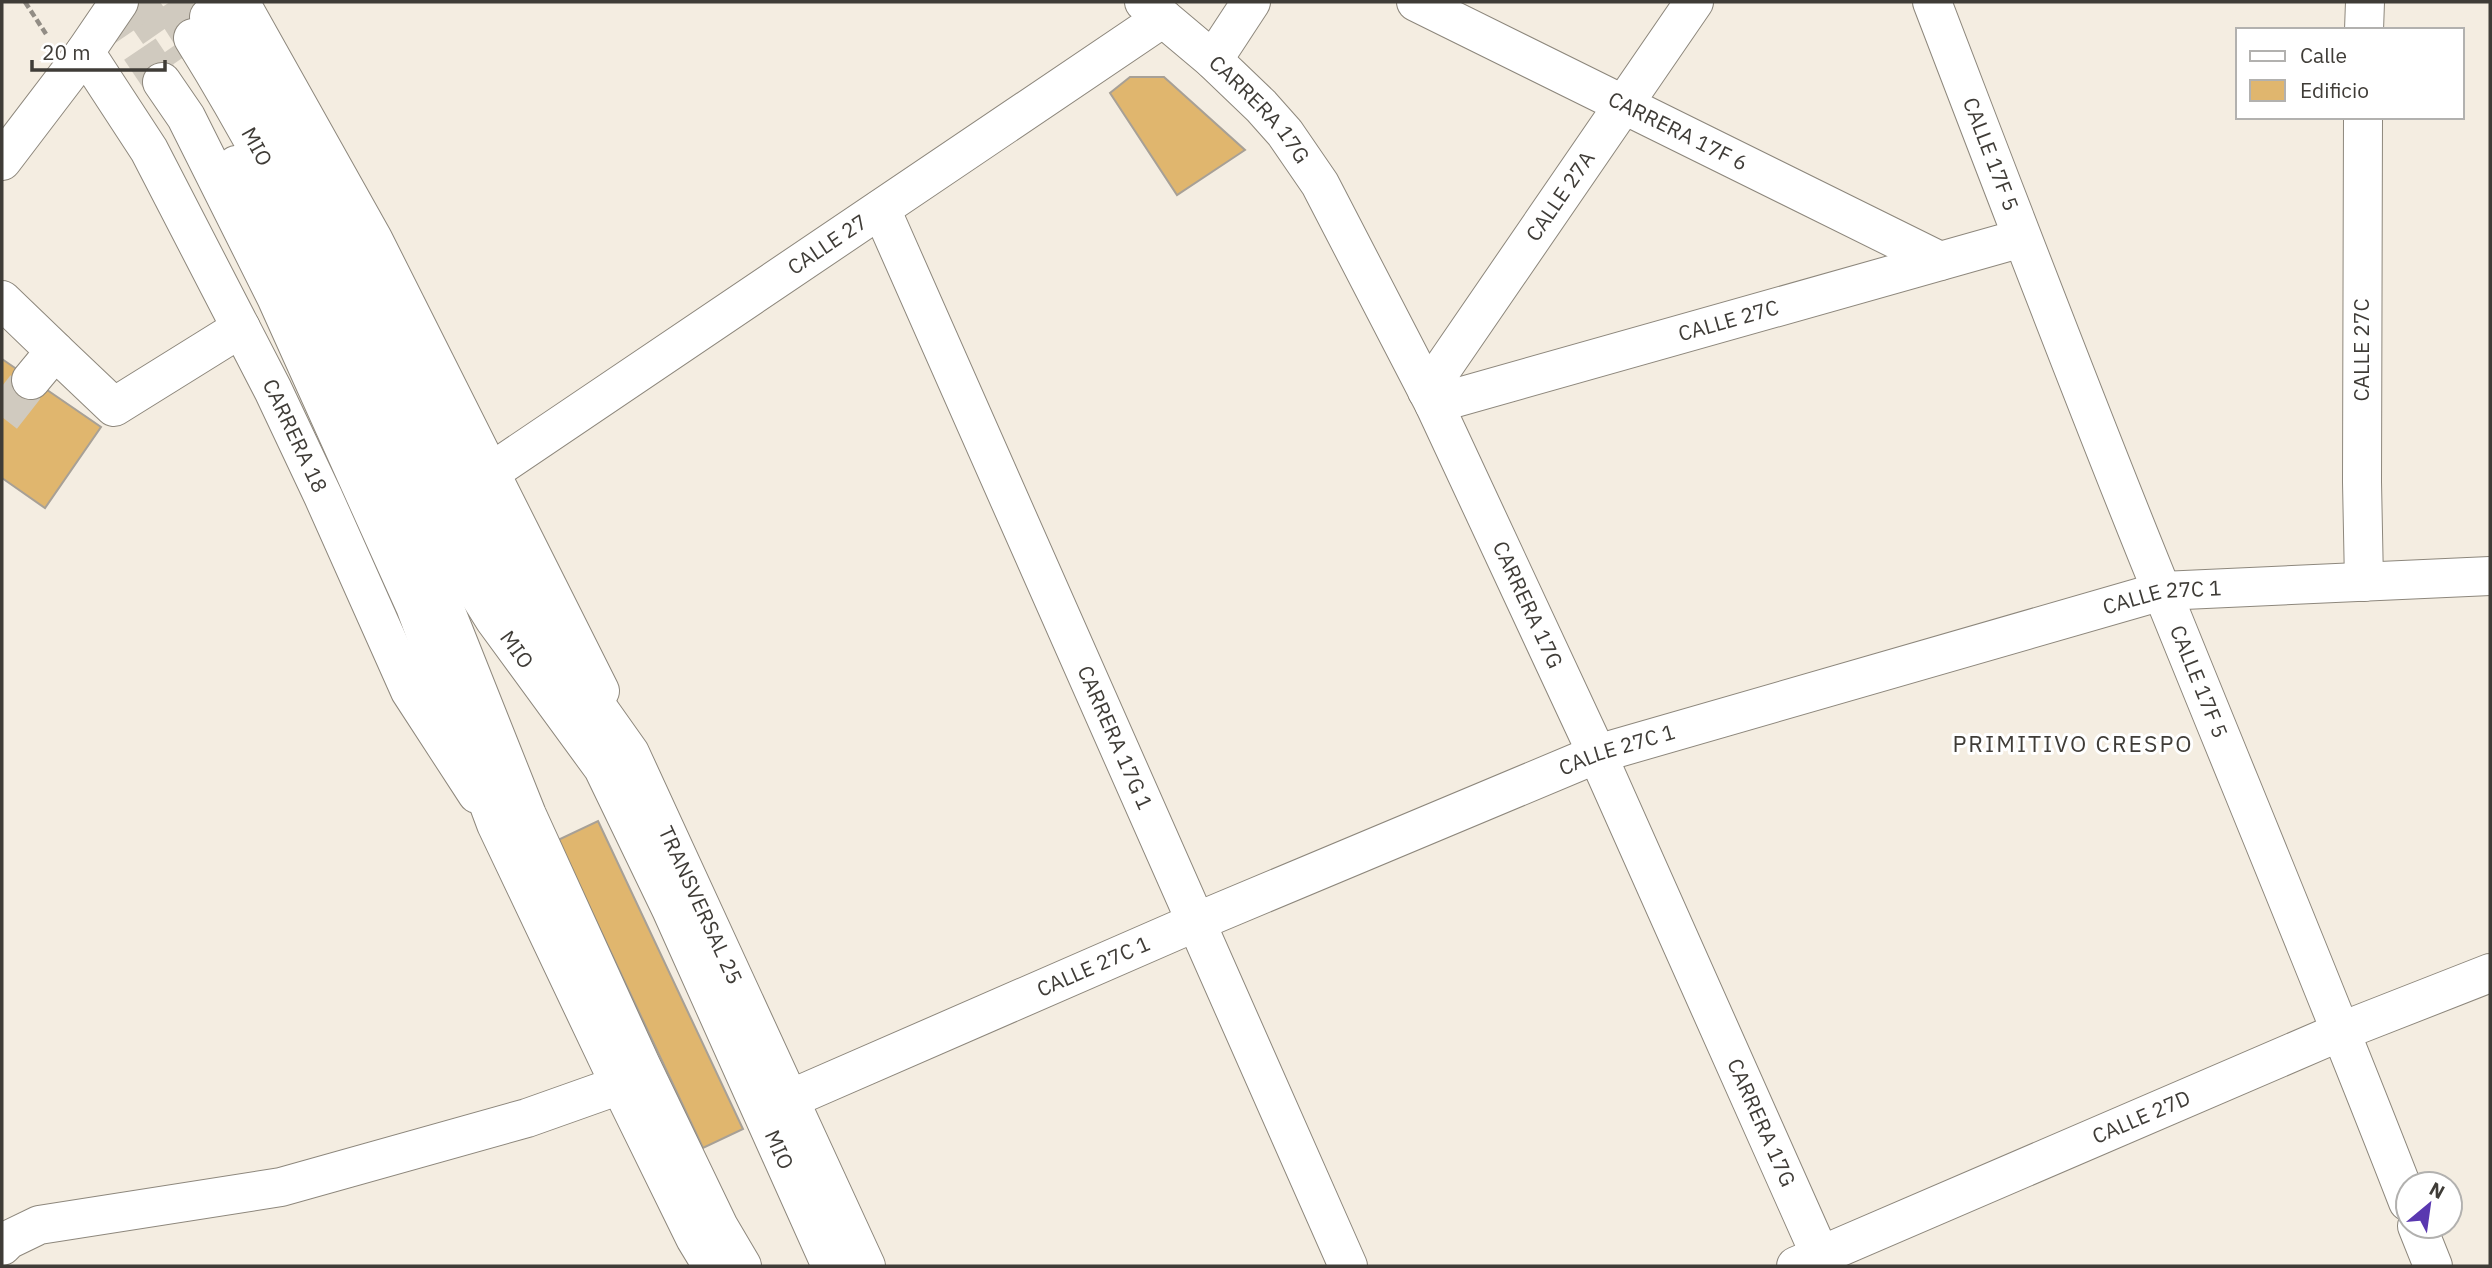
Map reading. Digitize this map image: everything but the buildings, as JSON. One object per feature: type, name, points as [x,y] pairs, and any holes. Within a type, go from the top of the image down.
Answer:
[{"type":"street","points":[[2,161],[119,2]]},
{"type":"street","points":[[1213,60],[1251,2]]},
{"type":"street","name":"CARRERA 17F 6","points":[[1416,2],[1940,261]]},
{"type":"street","name":"CALLE 27A","points":[[1431,398],[1624,103],[1694,2]]},
{"type":"street","name":"CALLE 17F 5","points":[[1932,2],[2162,591],[2342,1031],[2396,1170]]},
{"type":"street","points":[[2364,28],[2365,2]]},
{"type":"street","name":"CARRERA 17G","points":[[1153,10],[1213,60],[1285,133],[1309,167],[1431,398],[1597,754],[1814,1263]]},
{"type":"street","name":"CALLE 27","points":[[491,472],[881,209],[1153,10]]},
{"type":"street","points":[[196,40],[373,239],[630,753]]},
{"type":"street","name":"CARRERA 18","points":[[196,40],[186,117],[276,297],[415,607],[496,824]]},
{"type":"street","name":"TRANSVERSAL 25","points":[[196,40],[239,63],[348,255],[502,564],[528,609],[630,753],[866,1266]]},
{"type":"street","name":"MIO","points":[[196,40],[202,98],[295,279],[439,594],[532,827],[653,1090],[719,1227],[742,1266]]},
{"type":"street","name":"MIO","points":[[196,40],[321,268],[469,579],[494,619],[603,768],[671,909],[831,1266]]},
{"type":"street","name":"CARRERA 18","points":[[85,51],[149,150],[273,390],[410,691],[496,824]]},
{"type":"street","name":"CALLE 27C","points":[[2363,119],[2364,582]]},
{"type":"street","name":"CARRERA 17G 1","points":[[881,209],[1348,1266]]},
{"type":"street","name":"CALLE 27C","points":[[1431,398],[2022,238]]},
{"type":"street","points":[[2,300],[114,407],[241,328]]},
{"type":"street","points":[[31,380],[55,351]]},
{"type":"street","name":"CALLE 27C 1","points":[[790,1099],[1196,922],[1597,754],[2162,591],[2490,576]]},
{"type":"street","points":[[496,824],[620,1085],[695,1238],[712,1266]]},
{"type":"street","name":"CALLE 27D","points":[[1814,1263],[2342,1031],[2490,973]]},
{"type":"street","points":[[4,1238],[39,1225],[281,1186],[527,1118],[620,1085]]},
{"type":"street","points":[[2423,1240],[2433,1266]]},
{"type":"tunnel","points":[[108,2],[162,82]]},
{"type":"tunnel","points":[[137,2],[178,61]]},
{"type":"tunnel","points":[[170,2],[193,38]]},
{"type":"tunnel","points":[[2,417],[31,380]]},
{"type":"district","name":"PRIMITIVO CRESPO","points":[[2073,744]]}]
